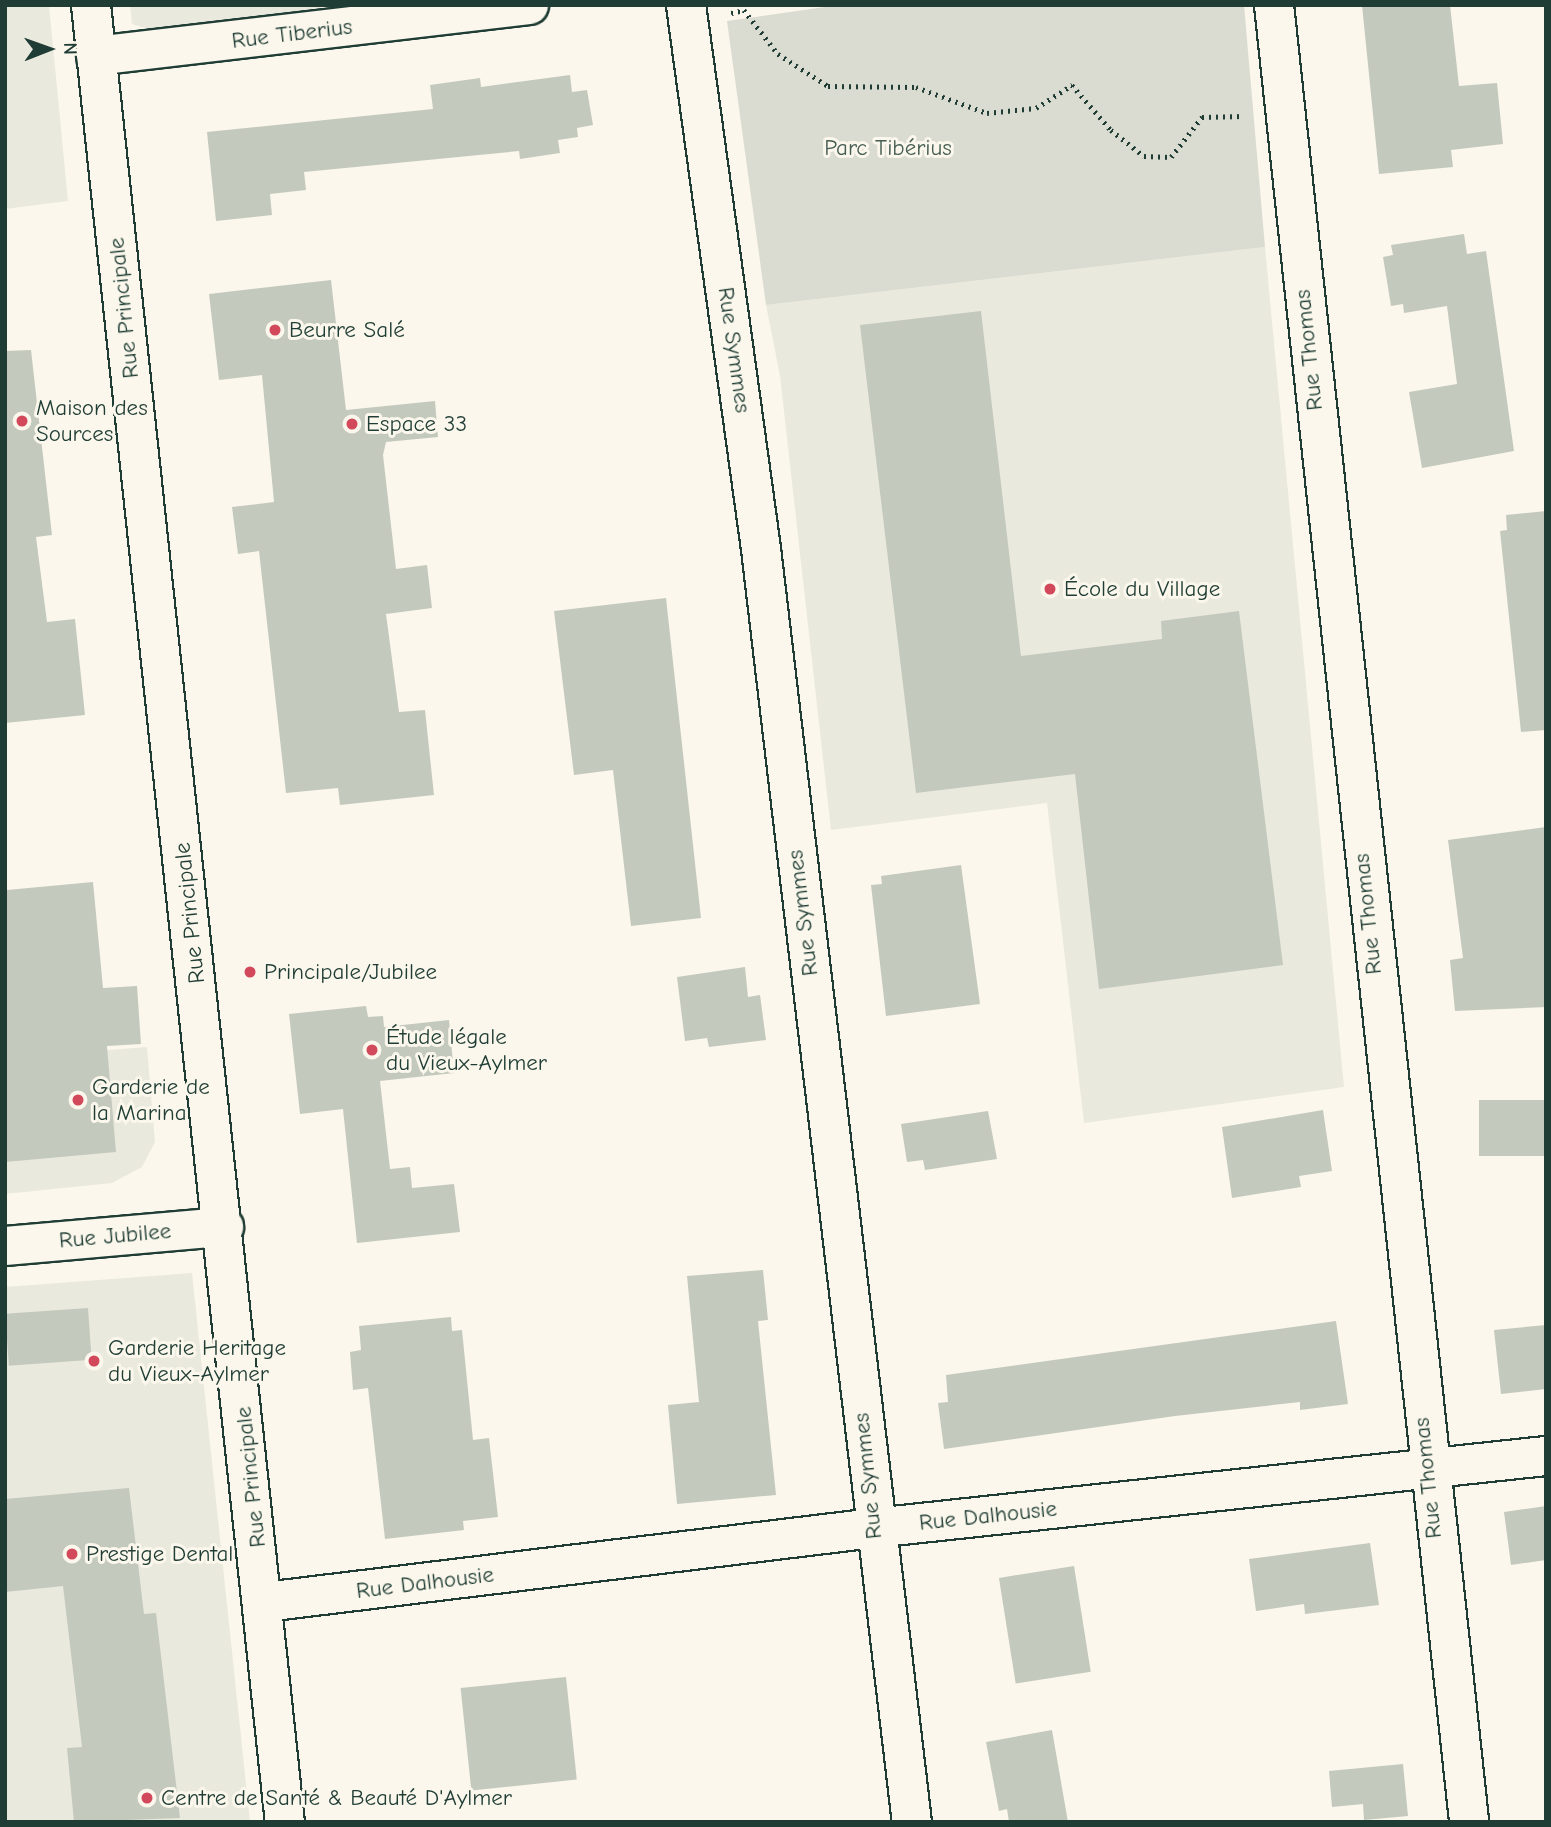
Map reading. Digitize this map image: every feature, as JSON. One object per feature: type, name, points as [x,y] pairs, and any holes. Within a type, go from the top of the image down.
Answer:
[{"type":"street","name":"Rue Principale","points":[[91,5],[265,1602],[285,1822]]},
{"type":"street","name":"Rue Tiberius","points":[[96,56],[529,5]]},
{"type":"street","name":"Rue Symmes","points":[[686,5],[761,549],[874,1528],[912,1822]]},
{"type":"street","name":"Rue Thomas","points":[[1274,5],[1427,1468],[1469,1822]]},
{"type":"street","name":"Rue Jubilee","points":[[5,1246],[224,1227]]},
{"type":"street","name":"Rue Dalhousie","points":[[265,1602],[874,1528],[1546,1456]]},
{"type":"path","points":[[723,14],[744,10],[778,54],[828,86],[916,87],[987,113],[1035,108],[1072,85],[1111,130],[1144,156],[1171,157],[1202,117],[1285,116]]},
{"type":"shaded area","points":[[5,5],[49,5],[68,201],[5,209]]},
{"type":"shaded area","points":[[130,5],[337,5],[159,32],[132,24]]},
{"type":"shaded area","name":"École du Village","points":[[1265,247],[1344,1087],[1084,1123],[1047,803],[831,830],[780,376],[766,305]]},
{"type":"shaded area","name":"Garderie de la Marina","points":[[147,1047],[155,1142],[142,1167],[112,1183],[5,1194],[5,1058]]},
{"type":"shaded area","points":[[192,1273],[250,1822],[5,1822],[5,1287]]},
{"type":"green space","name":"Parc Tibérius","points":[[839,5],[1244,5],[1265,247],[766,305],[727,21]]},
{"type":"building","points":[[1362,5],[1450,5],[1459,86],[1497,83],[1503,144],[1451,150],[1453,167],[1379,174]]},
{"type":"building","points":[[570,75],[572,92],[587,90],[593,125],[577,128],[578,137],[558,140],[560,153],[520,159],[519,151],[304,172],[306,190],[270,194],[272,215],[216,221],[207,132],[433,109],[430,85],[480,78],[481,87]]},
{"type":"building","points":[[1464,234],[1467,254],[1486,251],[1514,451],[1422,468],[1409,392],[1457,384],[1447,306],[1404,313],[1403,304],[1391,306],[1383,257],[1393,255],[1391,245]]},
{"type":"building","points":[[331,280],[346,410],[435,401],[438,437],[386,442],[383,455],[396,569],[427,565],[432,608],[386,614],[399,712],[425,710],[434,795],[340,805],[338,788],[286,793],[259,551],[238,554],[232,507],[274,502],[262,375],[219,380],[209,294]]},
{"type":"building","points":[[981,311],[1021,656],[1162,639],[1161,621],[1239,611],[1283,965],[1099,989],[1075,774],[916,793],[860,325]]},
{"type":"building","points":[[31,350],[52,535],[36,537],[47,622],[75,619],[85,715],[5,723],[5,351]]},
{"type":"building","points":[[1546,511],[1546,730],[1521,732],[1500,531],[1507,530],[1506,515]]},
{"type":"building","points":[[666,598],[701,918],[631,926],[613,770],[574,775],[554,611]]},
{"type":"building","points":[[1546,827],[1546,1007],[1455,1011],[1450,960],[1463,958],[1448,840]]},
{"type":"building","points":[[961,865],[980,1004],[886,1016],[871,885],[882,884],[881,876]]},
{"type":"building","points":[[93,882],[103,988],[137,986],[141,1044],[107,1046],[116,1152],[5,1162],[7,890]]},
{"type":"building","points":[[745,967],[748,997],[760,995],[766,1040],[709,1047],[707,1038],[685,1041],[677,977]]},
{"type":"building","points":[[366,1006],[368,1017],[383,1016],[384,1027],[449,1020],[454,1073],[380,1081],[390,1169],[410,1167],[412,1188],[454,1184],[460,1232],[357,1243],[343,1109],[300,1114],[289,1014]]},
{"type":"building","points":[[1479,1100],[1546,1100],[1546,1156],[1479,1156]]},
{"type":"building","points":[[1323,1110],[1332,1171],[1299,1176],[1301,1187],[1232,1198],[1222,1127]]},
{"type":"building","points":[[988,1111],[997,1159],[925,1170],[923,1160],[907,1162],[901,1124]]},
{"type":"building","points":[[763,1270],[768,1320],[758,1321],[776,1495],[677,1504],[668,1405],[699,1402],[687,1276]]},
{"type":"building","points":[[88,1308],[92,1360],[9,1366],[5,1314]]},
{"type":"building","points":[[451,1317],[452,1331],[462,1330],[473,1440],[489,1438],[498,1517],[463,1521],[464,1530],[385,1539],[368,1388],[353,1390],[350,1352],[361,1350],[359,1326]]},
{"type":"building","points":[[1336,1321],[1348,1404],[1300,1410],[1300,1402],[1175,1416],[944,1449],[938,1403],[948,1402],[946,1375]]},
{"type":"building","points":[[1546,1325],[1546,1389],[1501,1394],[1494,1330]]},
{"type":"building","points":[[129,1488],[144,1614],[156,1613],[180,1818],[74,1822],[67,1748],[82,1747],[63,1586],[5,1592],[5,1499]]},
{"type":"building","points":[[1546,1506],[1546,1560],[1511,1565],[1504,1512]]},
{"type":"building","points":[[1370,1543],[1379,1605],[1305,1614],[1304,1604],[1256,1611],[1249,1559]]},
{"type":"building","points":[[1074,1566],[1091,1672],[1016,1684],[999,1578]]},
{"type":"building","points":[[566,1677],[577,1779],[471,1791],[461,1688]]},
{"type":"building","points":[[1052,1730],[1068,1822],[1009,1822],[1007,1809],[999,1811],[986,1742]]},
{"type":"building","points":[[1403,1764],[1408,1816],[1364,1820],[1363,1804],[1332,1807],[1329,1771]]},
{"type":"place","name":"Beurre Salé","points":[[275,330]]},
{"type":"place","name":"Maison des Sources","points":[[22,421]]},
{"type":"place","name":"Espace 33","points":[[352,424]]},
{"type":"place","name":"École du Village","points":[[1050,589]]},
{"type":"place","name":"Principale/Jubilee","points":[[250,972]]},
{"type":"place","name":"Étude légale du Vieux-Aylmer","points":[[372,1050]]},
{"type":"place","name":"Garderie de la Marina","points":[[78,1100]]},
{"type":"place","name":"Garderie Heritage du Vieux-Aylmer","points":[[94,1361]]},
{"type":"place","name":"Prestige Dental","points":[[72,1554]]},
{"type":"place","name":"Centre de Santé & Beauté D'Aylmer","points":[[147,1798]]}]
